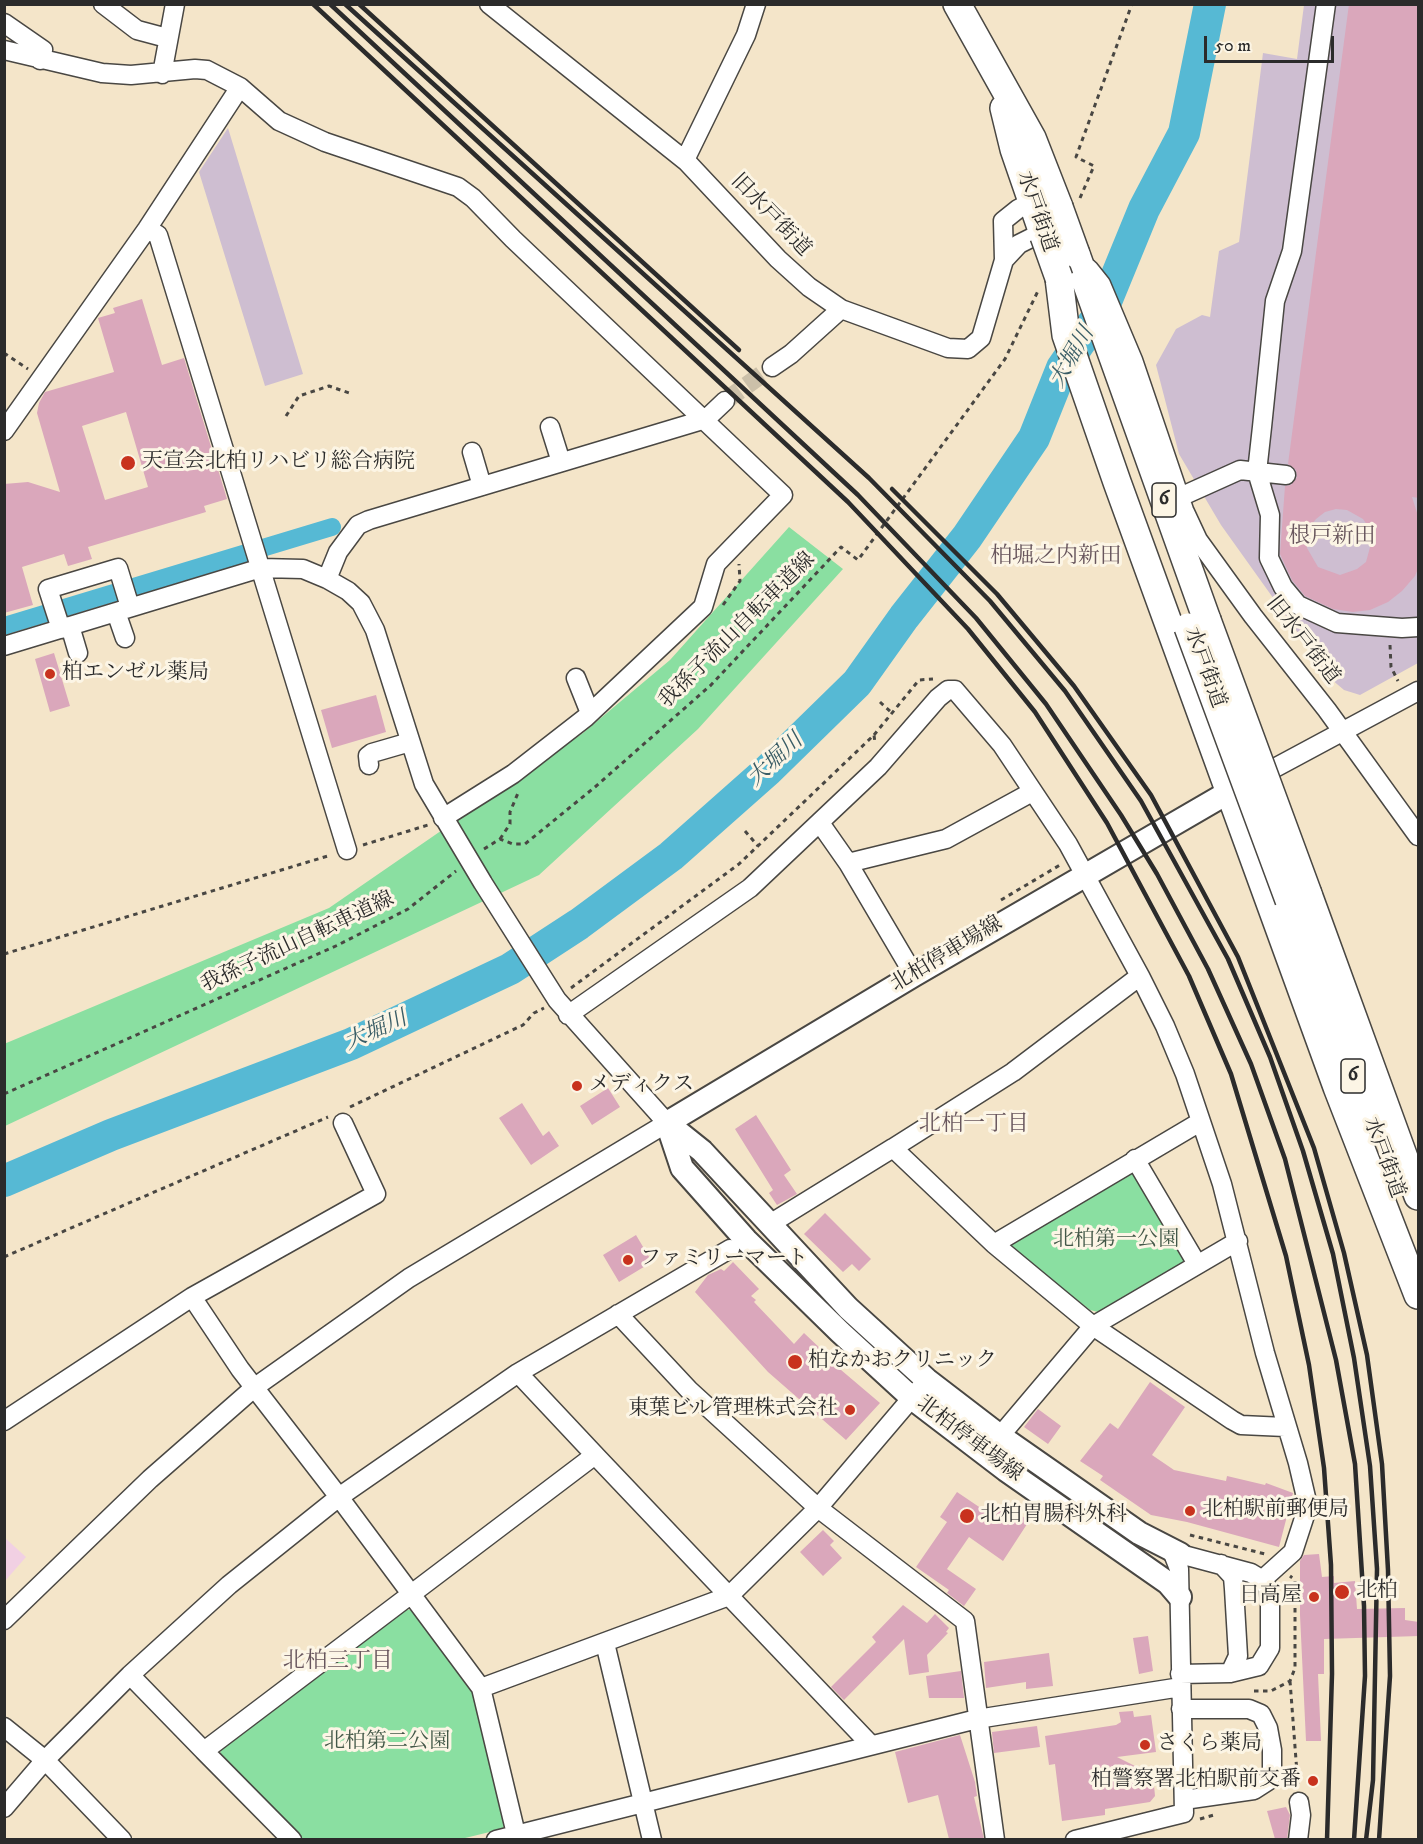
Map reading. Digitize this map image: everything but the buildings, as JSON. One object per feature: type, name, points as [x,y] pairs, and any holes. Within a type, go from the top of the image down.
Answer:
[{"type":"highway","name":"水戸街道","points":[[957,4],[998,81],[1032,138],[1076,254],[1127,370],[1198,624]]},
{"type":"highway","name":"水戸街道","points":[[1056,200],[1043,234],[1049,283],[1102,414],[1198,624],[1299,897],[1419,1196]]},
{"type":"highway","points":[[1102,414],[1229,792],[1341,1098],[1419,1295]]},
{"type":"highway","name":"水戸街道","points":[[1299,897],[1419,1252]]},
{"type":"main road","name":"北柏停車場線","points":[[667,1123],[914,975],[1229,792]]},
{"type":"main road","name":"北柏停車場線","points":[[667,1123],[702,1150],[848,1308],[927,1380],[1000,1436],[1139,1533],[1176,1552]]},
{"type":"main road","name":"北柏停車場線","points":[[667,1123],[681,1168],[746,1240],[840,1332],[914,1399],[1006,1470],[1168,1583],[1180,1597]]},
{"type":"street","points":[[103,4],[137,30],[167,38]]},
{"type":"street","points":[[162,74],[175,4]]},
{"type":"street","name":"旧水戸街道","points":[[489,4],[685,160],[778,259],[809,287],[842,309],[948,348],[968,349],[981,338],[1004,260],[1003,221],[1056,200]]},
{"type":"street","points":[[685,160],[746,35],[756,4]]},
{"type":"street","points":[[1326,4],[1292,251],[1275,301],[1257,472],[1270,514],[1269,558],[1283,586],[1298,605],[1336,623],[1402,628],[1419,627]]},
{"type":"street","points":[[4,23],[43,50],[40,60]]},
{"type":"street","points":[[4,50],[102,73],[162,74],[195,69],[207,70],[240,87],[266,112],[288,125],[325,142],[458,187],[473,198],[513,239],[783,495],[716,564],[703,607],[590,713],[513,774],[443,818]]},
{"type":"street","points":[[4,431],[147,229],[240,87]]},
{"type":"street","points":[[147,229],[158,236],[229,433],[252,513],[261,568],[347,850]]},
{"type":"street","points":[[1004,260],[1019,243],[1043,234]]},
{"type":"street","points":[[772,367],[791,354],[842,309]]},
{"type":"street","name":"旧水戸街道","points":[[1127,370],[1168,463],[1198,540],[1419,836]]},
{"type":"street","points":[[327,579],[338,552],[358,525],[705,419],[725,401]]},
{"type":"street","points":[[550,427],[561,462]]},
{"type":"street","points":[[472,452],[482,486]]},
{"type":"street","points":[[1180,497],[1240,470],[1286,475]]},
{"type":"street","points":[[4,646],[261,568],[290,567],[327,579],[361,603],[368,613],[384,654],[421,777],[443,818],[563,1008],[667,1123],[409,1278],[255,1388],[150,1479],[4,1620]]},
{"type":"street","points":[[78,653],[48,589],[118,568],[125,638]]},
{"type":"street","points":[[576,678],[590,713]]},
{"type":"street","points":[[563,1008],[750,888],[878,767],[938,698],[948,690],[955,690],[1002,745],[1068,844],[1165,1026],[1200,1122],[1238,1241],[1285,1427],[1298,1463],[1308,1506],[1293,1552],[1262,1581]]},
{"type":"street","points":[[1229,792],[1419,691]]},
{"type":"street","points":[[369,765],[368,756],[372,753],[410,742]]},
{"type":"street","points":[[848,863],[946,839],[1032,792]]},
{"type":"street","points":[[820,823],[848,863],[914,975]]},
{"type":"street","points":[[778,1219],[1013,1072],[1140,976]]},
{"type":"street","points":[[5,1420],[192,1297],[376,1194],[337,1117]]},
{"type":"street","points":[[994,1244],[1200,1122]]},
{"type":"street","points":[[894,1148],[994,1244],[1094,1326],[1241,1425],[1285,1427]]},
{"type":"street","points":[[1135,1159],[1197,1264]]},
{"type":"street","points":[[1000,1436],[1094,1326],[1238,1241]]},
{"type":"street","points":[[4,1808],[45,1760],[130,1676],[229,1585],[339,1497],[518,1373],[730,1249]]},
{"type":"street","points":[[192,1297],[255,1388],[481,1688],[516,1834]]},
{"type":"street","points":[[618,1314],[690,1390],[818,1508],[965,1621],[995,1839]]},
{"type":"street","points":[[518,1373],[871,1745]]},
{"type":"street","points":[[481,1688],[729,1596],[818,1508],[914,1399],[927,1380]]},
{"type":"street","points":[[204,1751],[595,1455]]},
{"type":"street","points":[[1075,1839],[1184,1813],[1179,1562],[1176,1552]]},
{"type":"street","points":[[496,1839],[977,1719],[1259,1666],[1270,1648],[1270,1595],[1262,1581],[1251,1573],[1176,1552]]},
{"type":"street","points":[[1221,1564],[1233,1577],[1234,1589],[1238,1656],[1230,1673]]},
{"type":"street","points":[[605,1643],[652,1839]]},
{"type":"street","points":[[130,1676],[292,1839]]},
{"type":"street","points":[[1181,1709],[1249,1709],[1261,1714],[1268,1728],[1272,1750],[1272,1774],[1268,1781],[1254,1790],[1184,1800]]},
{"type":"street","points":[[4,1727],[45,1760],[123,1839]]},
{"type":"street","points":[[1298,1839],[1301,1815],[1299,1802]]},
{"type":"path","points":[[1056,200],[1094,166],[1076,157],[1132,4]]},
{"type":"path","name":"我孫子流山自転車道線","points":[[4,1094],[338,945],[408,909],[470,861],[480,850],[500,839],[513,844],[525,844],[595,787],[711,685],[841,547],[858,560],[1005,359],[1049,283]]},
{"type":"path","points":[[4,353],[41,377]]},
{"type":"path","points":[[286,416],[299,396],[329,386],[349,393]]},
{"type":"path","points":[[1390,643],[1391,667],[1398,681]]},
{"type":"path","points":[[4,1257],[337,1117],[523,1025],[534,1013],[563,1008],[739,864],[874,735],[919,680],[933,679],[948,690]]},
{"type":"path","points":[[880,702],[892,713]]},
{"type":"path","points":[[874,735],[878,767]]},
{"type":"path","points":[[4,954],[347,850],[443,818]]},
{"type":"path","points":[[745,831],[758,846]]},
{"type":"path","points":[[1290,1680],[1299,1802]]},
{"type":"shaded area","points":[[1304,5],[1418,5],[1418,663],[1360,695],[1344,690],[1331,679],[1221,525],[1179,454],[1156,365],[1176,329],[1202,315],[1210,317],[1219,251],[1239,242],[1263,53],[1297,59]]},
{"type":"shaded area","points":[[228,128],[303,374],[265,386],[199,172]]},
{"type":"shaded area","points":[[4,1537],[26,1557],[5,1581],[4,1581]]},
{"type":"green space","points":[[789,527],[843,569],[698,729],[539,875],[5,1126],[4,1044],[329,908],[583,733],[670,660]]},
{"type":"green space","name":"北柏第一公園","points":[[1131,1172],[1138,1175],[1186,1255],[1183,1262],[1098,1312],[1090,1310],[1012,1249],[1012,1242]]},
{"type":"green space","name":"北柏第二公園","points":[[405,1609],[414,1611],[473,1692],[506,1823],[502,1829],[461,1839],[301,1839],[220,1756],[221,1748]]},
{"type":"waterway","name":"大堀川","points":[[4,1181],[111,1135],[351,1044],[510,969],[579,924],[671,856],[767,771],[857,683],[904,617],[967,537],[1034,438],[1062,368],[1103,309],[1144,209],[1184,133],[1210,4]]},
{"type":"waterway","points":[[4,626],[332,527]]},
{"type":"tunnel","points":[[725,401],[772,367]]},
{"type":"railway","points":[[313,4],[848,502],[968,629],[1035,712],[1107,823],[1189,976],[1231,1074],[1286,1256],[1309,1365],[1324,1468],[1331,1565],[1332,1674],[1327,1840]]},
{"type":"railway","points":[[330,4],[858,495],[976,618],[1046,704],[1121,815],[1157,874],[1208,969],[1251,1064],[1285,1159],[1336,1360],[1355,1464],[1364,1606],[1365,1676],[1354,1840]]},
{"type":"railway","points":[[345,4],[869,478],[990,601],[1065,691],[1141,801],[1228,959],[1270,1057],[1303,1151],[1333,1254],[1354,1358],[1370,1466],[1377,1569],[1373,1780],[1366,1840]]},
{"type":"railway","points":[[359,4],[739,350]]},
{"type":"railway","points":[[892,489],[997,594],[1074,686],[1151,795],[1238,957],[1314,1148],[1344,1253],[1367,1355],[1382,1464],[1388,1570],[1390,1676],[1379,1840]]},
{"type":"place","name":"天宣会北柏リハビリ総合病院","points":[[128,463]]},
{"type":"place","name":"柏エンゼル薬局","points":[[50,674]]},
{"type":"place","name":"メディクス","points":[[577,1086]]},
{"type":"place","name":"ファミリーマート","points":[[628,1260]]},
{"type":"place","name":"柏なかおクリニック","points":[[795,1362]]},
{"type":"place","name":"東葉ビル管理株式会社","points":[[850,1410]]},
{"type":"place","name":"北柏駅前郵便局","points":[[1190,1511]]},
{"type":"place","name":"北柏胃腸科外科","points":[[967,1516]]},
{"type":"place","name":"北柏","points":[[1342,1592]]},
{"type":"place","name":"日高屋","points":[[1314,1597]]},
{"type":"place","name":"さくら薬局","points":[[1145,1745]]},
{"type":"place","name":"柏警察署北柏駅前交番","points":[[1313,1781]]},
{"type":"district","name":"根戸新田","points":[[1332,537]]},
{"type":"district","name":"柏堀之内新田","points":[[1056,557]]},
{"type":"district","name":"北柏一丁目","points":[[974,1125]]},
{"type":"district","name":"北柏三丁目","points":[[338,1662]]}]
